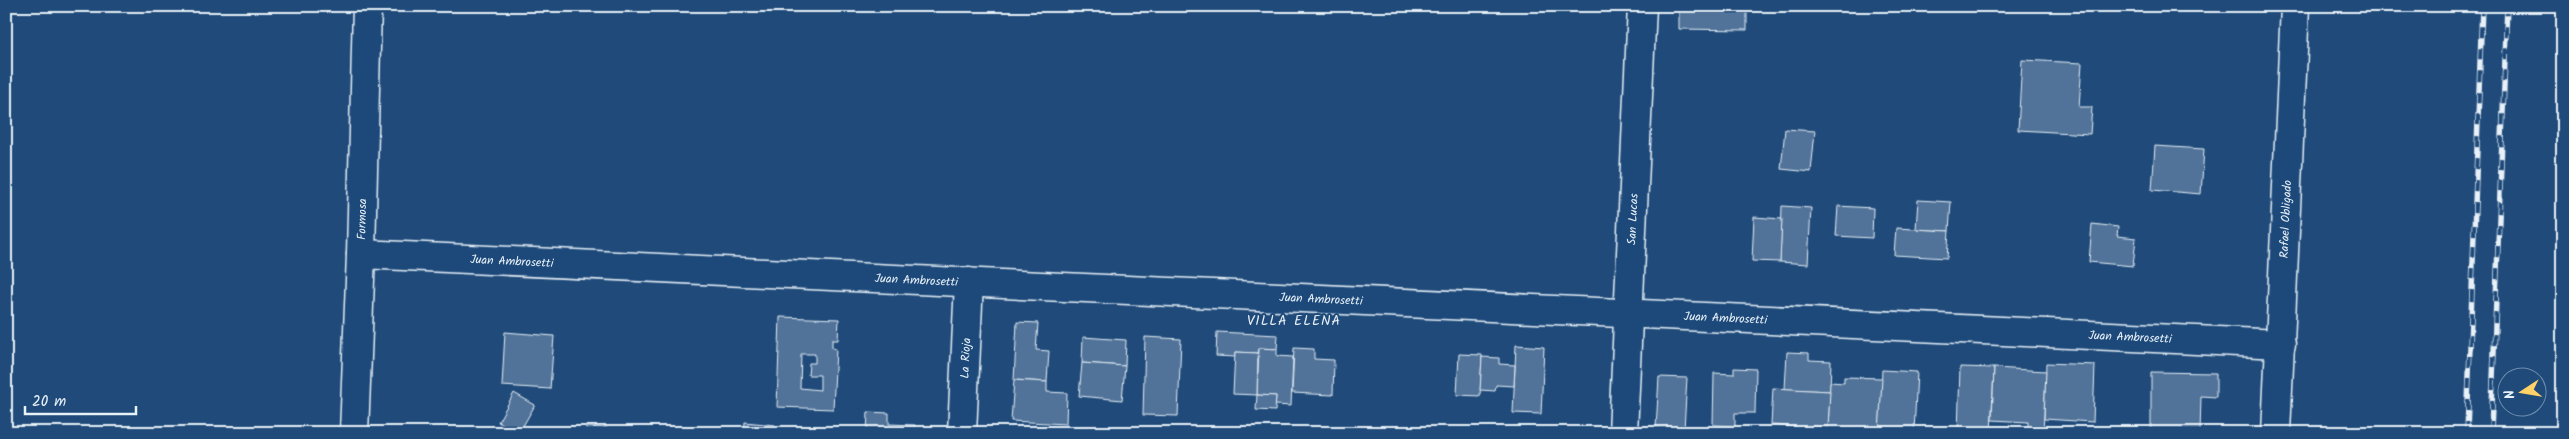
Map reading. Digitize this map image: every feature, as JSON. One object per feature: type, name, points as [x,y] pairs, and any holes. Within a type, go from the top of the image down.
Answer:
[{"type":"street","name":"Formosa","points":[[354,433],[361,254],[367,6]]},
{"type":"street","name":"San Lucas","points":[[1623,433],[1642,6]]},
{"type":"street","name":"Rafael Obligado","points":[[2276,433],[2295,6]]},
{"type":"street","name":"Juan Ambrosetti","points":[[361,254],[2281,344]]},
{"type":"street","name":"La Rioja","points":[[962,433],[969,282]]},
{"type":"building","points":[[1679,6],[1747,6],[1747,30],[1679,29]]},
{"type":"building","points":[[2022,60],[2082,63],[2079,107],[2092,107],[2090,134],[2018,130]]},
{"type":"building","points":[[1785,129],[1815,131],[1811,172],[1781,169]]},
{"type":"building","points":[[2155,146],[2204,149],[2201,194],[2152,190]]},
{"type":"building","points":[[1918,200],[1951,202],[1949,231],[1916,229]]},
{"type":"building","points":[[1782,206],[1811,208],[1808,264],[1780,262]]},
{"type":"building","points":[[1838,206],[1873,208],[1872,238],[1836,236]]},
{"type":"building","points":[[1754,217],[1782,219],[1780,262],[1752,261]]},
{"type":"building","points":[[2092,224],[2118,227],[2117,236],[2136,238],[2133,266],[2089,262]]},
{"type":"building","points":[[1896,228],[1949,231],[1947,258],[1894,255]]},
{"type":"building","points":[[780,317],[839,319],[838,340],[832,340],[832,348],[836,349],[833,409],[777,407]],"holes":[[[801,354],[815,354],[815,363],[809,363],[808,375],[820,375],[820,390],[800,388]]]},
{"type":"building","points":[[1017,322],[1038,323],[1036,350],[1049,351],[1047,382],[1014,380]]},
{"type":"building","points":[[505,332],[554,336],[550,389],[502,386]]},
{"type":"building","points":[[1217,332],[1278,335],[1277,349],[1259,348],[1258,353],[1235,352],[1235,357],[1216,356]]},
{"type":"building","points":[[1083,337],[1126,340],[1125,366],[1082,363]]},
{"type":"building","points":[[1145,337],[1181,339],[1178,416],[1143,415]]},
{"type":"building","points":[[1516,345],[1544,347],[1541,414],[1513,413]]},
{"type":"building","points":[[1259,348],[1277,349],[1277,356],[1293,357],[1291,406],[1275,405],[1276,396],[1257,395]]},
{"type":"building","points":[[1294,348],[1314,349],[1314,359],[1334,360],[1333,395],[1292,393]]},
{"type":"building","points":[[1235,352],[1258,353],[1257,395],[1233,394]]},
{"type":"building","points":[[1787,352],[1809,353],[1809,360],[1831,361],[1830,391],[1785,389]]},
{"type":"building","points":[[1459,354],[1482,355],[1480,396],[1457,395]]},
{"type":"building","points":[[1482,357],[1499,358],[1499,364],[1515,365],[1514,386],[1496,385],[1495,391],[1480,390]]},
{"type":"building","points":[[1082,363],[1125,366],[1122,400],[1079,396]]},
{"type":"building","points":[[2046,363],[2095,365],[2093,422],[2044,419]]},
{"type":"building","points":[[1960,367],[1994,368],[1991,433],[1958,433]]},
{"type":"building","points":[[1734,368],[1756,369],[1755,413],[1735,413],[1735,426],[1713,425],[1714,373],[1734,374]]},
{"type":"building","points":[[1994,368],[2046,371],[2043,433],[2028,433],[2028,422],[1992,420]]},
{"type":"building","points":[[1882,370],[1917,372],[1914,433],[1879,431]]},
{"type":"building","points":[[2151,372],[2216,373],[2216,397],[2201,396],[2200,433],[2151,433]]},
{"type":"building","points":[[1659,377],[1687,378],[1684,430],[1656,428]]},
{"type":"building","points":[[1844,377],[1882,378],[1879,433],[1828,433],[1830,382],[1844,383]]},
{"type":"building","points":[[1014,380],[1047,382],[1047,392],[1067,393],[1066,424],[1011,421]]},
{"type":"building","points":[[1773,388],[1830,391],[1828,427],[1809,426],[1809,433],[1795,433],[1795,427],[1771,425]]},
{"type":"building","points":[[514,393],[535,405],[519,433],[498,422]]},
{"type":"building","points":[[1257,395],[1276,396],[1275,411],[1256,410]]},
{"type":"building","points":[[868,412],[889,413],[889,424],[915,425],[915,433],[867,433]]},
{"type":"building","points":[[745,422],[775,425],[774,433],[744,433]]},
{"type":"building","points":[[586,427],[607,428],[607,433],[586,433]]},
{"type":"building","points":[[1104,427],[1120,429],[1120,433],[1103,433]]},
{"type":"railway","points":[[2467,433],[2482,6]]},
{"type":"railway","points":[[2491,433],[2507,6]]},
{"type":"district","name":"VILLA ELENA","points":[[1294,321]]}]
